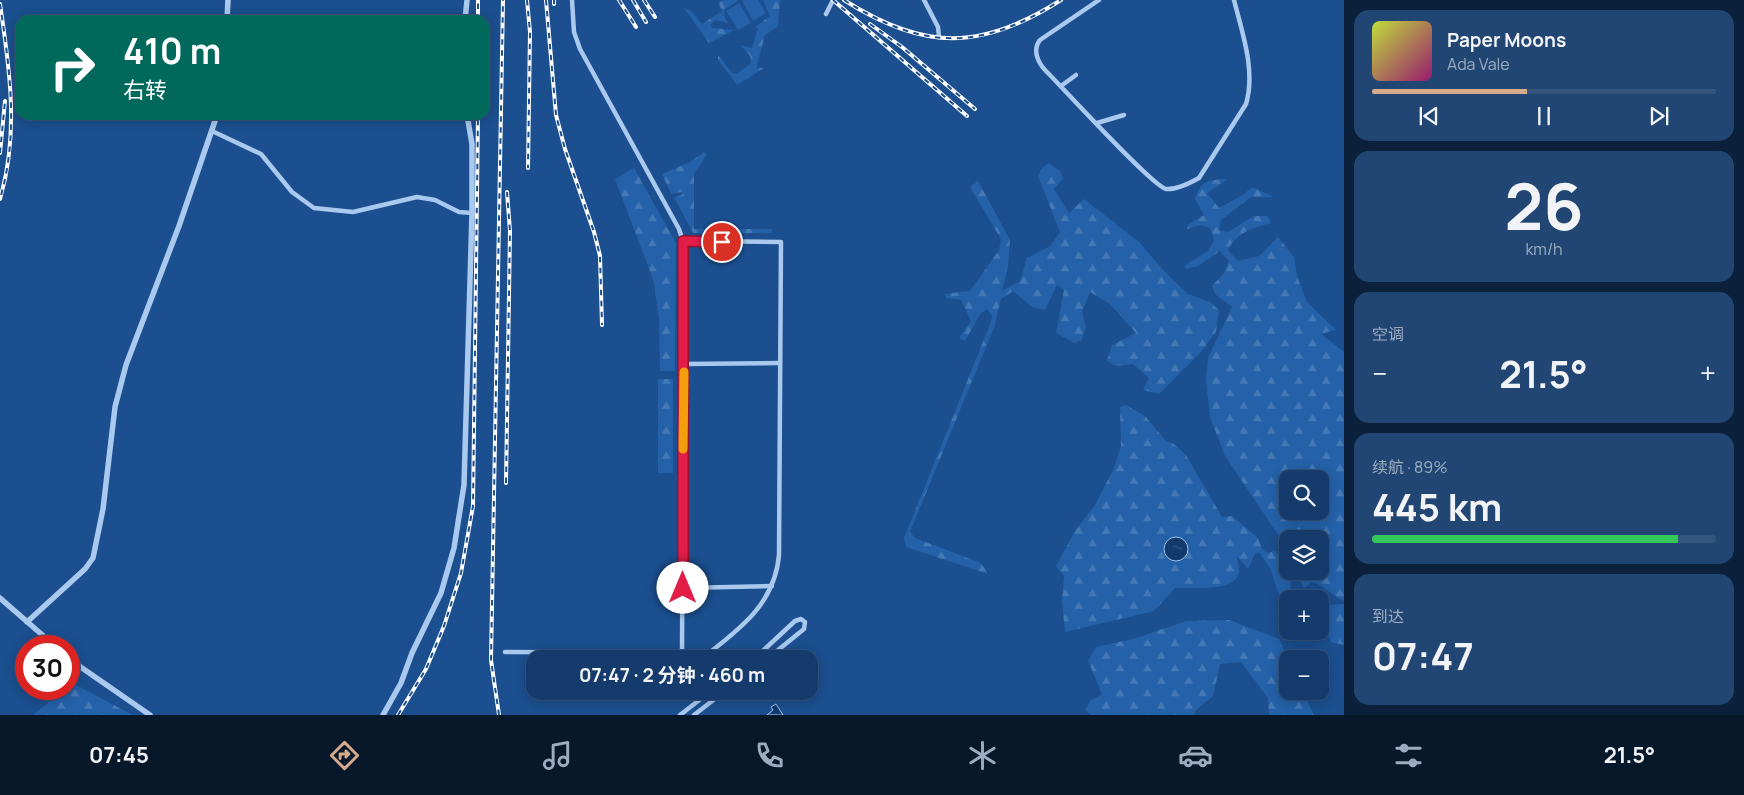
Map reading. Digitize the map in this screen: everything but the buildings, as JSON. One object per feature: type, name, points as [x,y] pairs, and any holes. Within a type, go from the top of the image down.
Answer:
[{"type":"street","points":[[227,15],[228,0]]},
{"type":"street","points":[[466,15],[467,0]]},
{"type":"street","points":[[572,0],[574,32],[584,58],[679,229],[683,241],[682,650]]},
{"type":"street","points":[[826,14],[833,0]]},
{"type":"street","points":[[924,0],[938,27],[939,38]]},
{"type":"street","points":[[1099,0],[1037,44],[1038,60],[1060,86],[1136,165],[1160,187],[1173,188],[1198,178],[1246,104],[1248,96],[1248,63],[1234,0]]},
{"type":"street","points":[[1060,86],[1076,75]]},
{"type":"street","points":[[1097,123],[1124,115]]},
{"type":"street","points":[[27,622],[85,569],[93,558],[103,509],[115,407],[126,365],[215,120]]},
{"type":"street","points":[[383,715],[401,683],[412,652],[441,593],[460,520],[464,486],[472,213],[472,144],[468,120]]},
{"type":"street","points":[[212,131],[261,154],[292,192],[314,208],[353,212],[417,197],[435,200],[459,212],[472,213]]},
{"type":"street","points":[[683,241],[781,242],[779,555],[772,586],[761,606],[751,618],[714,650]]},
{"type":"street","points":[[684,364],[780,364]]},
{"type":"street","points":[[683,588],[772,586]]},
{"type":"street","points":[[0,598],[42,635]]},
{"type":"street","points":[[764,650],[796,621],[801,619],[805,622],[804,629],[779,650]]},
{"type":"street","points":[[505,652],[526,652]]},
{"type":"street","points":[[80,667],[150,715]]},
{"type":"street","points":[[680,715],[699,700]]},
{"type":"street","points":[[694,715],[713,700]]},
{"type":"green space","points":[[739,0],[725,9],[724,16],[728,23],[715,20],[711,24],[712,28],[734,30],[709,43],[684,8],[690,10],[702,24],[722,11],[718,2]]},
{"type":"green space","points":[[743,0],[758,0],[766,13],[753,21]]},
{"type":"green space","points":[[763,0],[780,0],[778,26],[764,36],[757,68],[764,68],[737,85],[718,60],[718,55],[732,73],[737,74],[751,63],[750,56],[740,45],[752,48],[758,28],[755,27],[770,16]]},
{"type":"green space","points":[[739,3],[751,23],[738,30],[726,11]]},
{"type":"green space","points":[[704,152],[707,154],[694,174],[694,229],[772,229],[772,233],[693,233],[674,197],[682,195],[682,192],[671,194],[662,174],[690,162]]},
{"type":"green space","points":[[1049,163],[1060,171],[1063,178],[1054,189],[1069,213],[1084,199],[1139,242],[1166,273],[1188,294],[1210,302],[1219,310],[1216,332],[1200,353],[1159,394],[1143,390],[1149,378],[1133,364],[1116,366],[1107,361],[1112,345],[1136,333],[1110,304],[1090,292],[1082,312],[1086,327],[1081,341],[1074,343],[1056,333],[1064,290],[1057,285],[1045,310],[1032,307],[1013,291],[1001,299],[995,325],[910,532],[915,538],[981,563],[988,574],[906,547],[904,538],[991,322],[992,315],[987,309],[981,313],[965,341],[959,338],[971,321],[961,300],[946,298],[944,294],[970,291],[999,250],[1001,239],[970,187],[978,181],[1010,240],[1008,266],[1002,291],[1020,281],[1027,258],[1050,246],[1060,232],[1038,176],[1042,168]]},
{"type":"green space","points":[[634,168],[676,243],[675,371],[660,371],[659,320],[654,282],[615,179]]},
{"type":"green space","points":[[1228,179],[1207,193],[1219,208],[1243,195],[1252,187],[1274,197],[1251,197],[1221,220],[1219,230],[1228,232],[1254,216],[1268,216],[1271,223],[1241,235],[1228,250],[1238,261],[1259,256],[1278,237],[1294,257],[1297,276],[1307,302],[1336,330],[1321,334],[1344,352],[1344,601],[1329,590],[1312,582],[1304,588],[1301,580],[1329,580],[1329,530],[1279,530],[1279,536],[1225,456],[1210,417],[1206,381],[1208,358],[1232,307],[1215,294],[1212,286],[1224,273],[1229,261],[1220,251],[1198,266],[1186,269],[1184,266],[1208,251],[1214,240],[1210,228],[1201,225],[1187,229],[1188,225],[1204,215],[1195,199],[1200,188],[1211,181]]},
{"type":"green space","points":[[658,379],[673,379],[673,473],[658,473]]},
{"type":"green space","points":[[1126,405],[1145,416],[1166,441],[1174,444],[1186,455],[1222,517],[1232,516],[1258,538],[1262,549],[1267,553],[1276,551],[1279,556],[1279,580],[1291,580],[1290,590],[1279,590],[1279,594],[1270,568],[1260,553],[1255,554],[1248,569],[1237,556],[1239,572],[1236,579],[1230,583],[1212,588],[1175,588],[1154,611],[1065,632],[1062,601],[1064,576],[1056,566],[1075,531],[1095,505],[1113,470],[1121,446],[1120,407]]},
{"type":"green space","points":[[1344,604],[1344,645],[1331,642],[1329,637],[1329,605]]},
{"type":"green space","points":[[1229,620],[1279,639],[1284,650],[1279,650],[1279,700],[1306,700],[1314,715],[1269,715],[1268,698],[1241,662],[1220,664],[1213,696],[1195,711],[1194,715],[1092,715],[1085,710],[1090,701],[1102,694],[1088,661],[1096,647],[1133,639],[1186,621]]},
{"type":"green space","points":[[80,687],[133,715],[33,715],[51,700],[80,700]]},
{"type":"water","points":[[1176,537],[1184,541],[1188,549],[1184,557],[1176,561],[1168,557],[1164,549],[1168,541]]},
{"type":"water","points":[[776,704],[783,715],[767,715],[773,710],[771,707]]},
{"type":"railway","points":[[478,0],[478,15]]},
{"type":"railway","points":[[499,715],[491,660],[503,0]]},
{"type":"railway","points":[[527,0],[530,32],[528,168]]},
{"type":"railway","points":[[546,0],[556,115],[565,149],[594,232],[600,256],[602,325]]},
{"type":"railway","points":[[619,0],[636,27]]},
{"type":"railway","points":[[633,0],[646,22]]},
{"type":"railway","points":[[644,0],[655,17]]},
{"type":"railway","points":[[833,0],[967,116]]},
{"type":"railway","points":[[844,0],[873,17],[900,29],[927,36],[952,38],[978,36],[1005,29],[1032,17],[1061,0]]},
{"type":"railway","points":[[0,4],[11,102],[9,151],[0,199]]},
{"type":"railway","points":[[870,24],[902,47],[975,109]]},
{"type":"railway","points":[[0,153],[5,101]]},
{"type":"railway","points":[[398,715],[426,669],[444,626],[461,573],[473,506],[478,120]]},
{"type":"railway","points":[[506,483],[510,231],[507,192]]},
{"type":"slow traffic","points":[[683,449],[684,372]]},
{"type":"route","points":[[683,588],[683,241],[722,242]]}]
